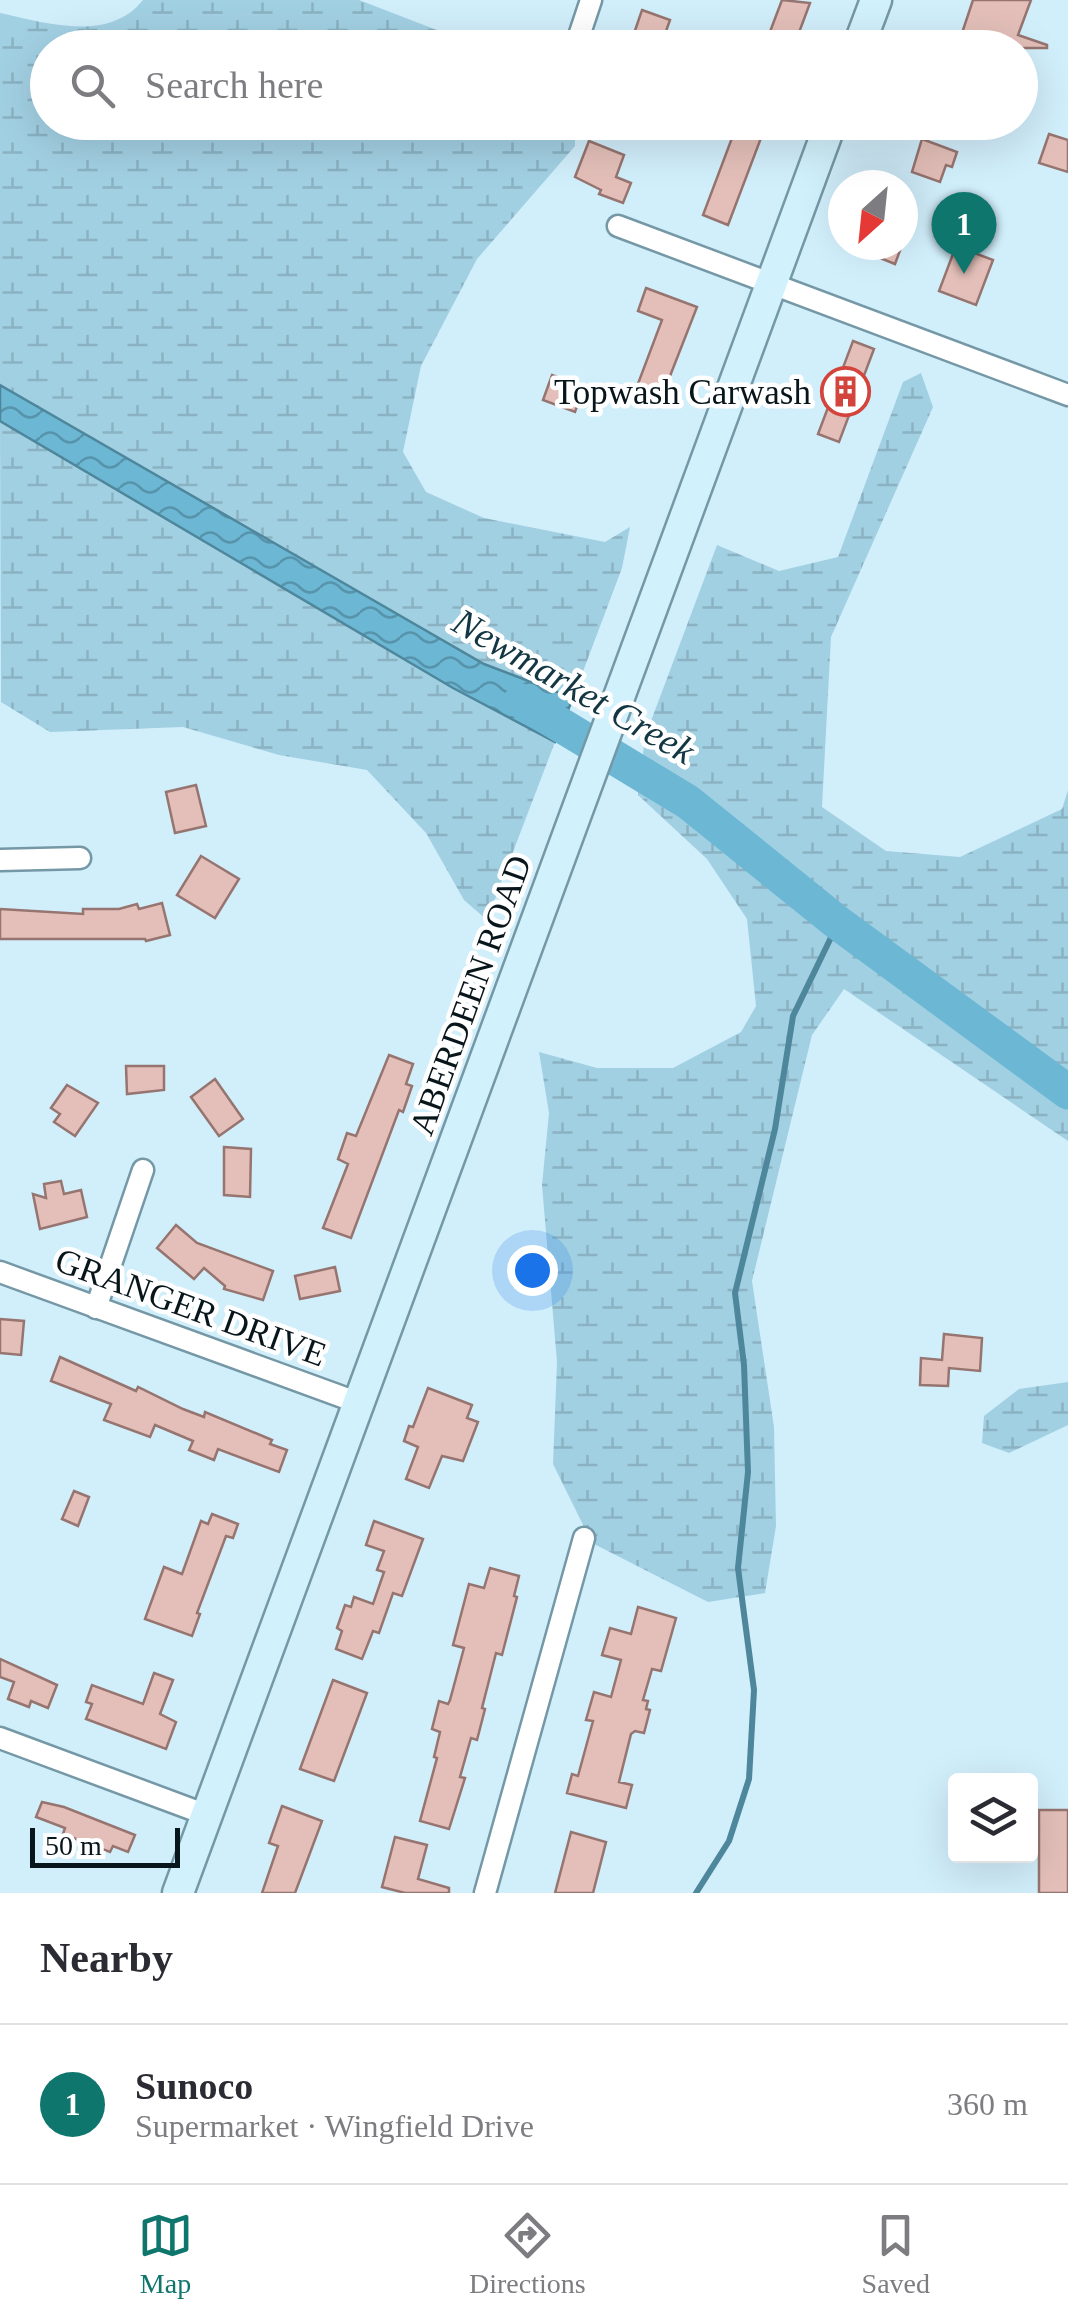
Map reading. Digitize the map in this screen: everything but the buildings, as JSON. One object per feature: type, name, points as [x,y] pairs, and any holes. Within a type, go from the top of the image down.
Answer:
[{"type":"main road","points":[[865,30],[876,0]]},
{"type":"main road","name":"ABERDEEN ROAD","points":[[178,1893],[825,140]]},
{"type":"street","points":[[581,30],[591,0]]},
{"type":"street","points":[[618,226],[1068,395]]},
{"type":"street","points":[[0,860],[80,858]]},
{"type":"street","points":[[96,1308],[143,1170]]},
{"type":"street","name":"GRANGER DRIVE","points":[[0,1272],[360,1403]]},
{"type":"street","points":[[485,1893],[584,1538]]},
{"type":"street","points":[[0,1738],[208,1815]]},
{"type":"green space","points":[[143,0],[359,0],[437,30],[30,30],[30,140],[575,140],[575,146],[477,259],[421,366],[403,452],[426,492],[484,518],[605,542],[630,527],[622,568],[573,698],[484,664],[0,385],[0,13],[56,25],[95,26],[129,13]]},
{"type":"green space","points":[[921,373],[933,407],[831,637],[822,807],[886,851],[960,857],[1062,809],[1068,790],[1068,1141],[844,989],[812,1035],[752,1281],[774,1427],[776,1526],[765,1593],[708,1602],[592,1543],[553,1464],[557,1362],[542,1185],[549,1113],[539,1052],[597,1068],[673,1068],[741,1032],[756,1006],[747,919],[707,859],[638,795],[645,737],[717,545],[779,571],[838,557],[903,382]]},
{"type":"green space","points":[[0,421],[453,688],[555,742],[487,920],[464,900],[426,833],[367,770],[279,755],[183,727],[50,732],[1,702]]},
{"type":"green space","points":[[1068,1382],[1068,1425],[1009,1453],[982,1443],[984,1416],[1019,1389]]},
{"type":"water","name":"Newmarket Creek","points":[[0,385],[484,664],[573,698],[555,742],[453,688],[0,421]]},
{"type":"waterway","name":"Newmarket Creek","points":[[521,701],[688,802],[838,923],[1068,1092]]},
{"type":"waterway","points":[[696,1893],[729,1841],[749,1779],[754,1690],[738,1568],[748,1472],[744,1365],[735,1293],[775,1129],[793,1016],[838,923]]},
{"type":"place","name":"Sunoco","points":[[964,274]]},
{"type":"place","name":"Topwash Carwash","points":[[846,392]]}]
